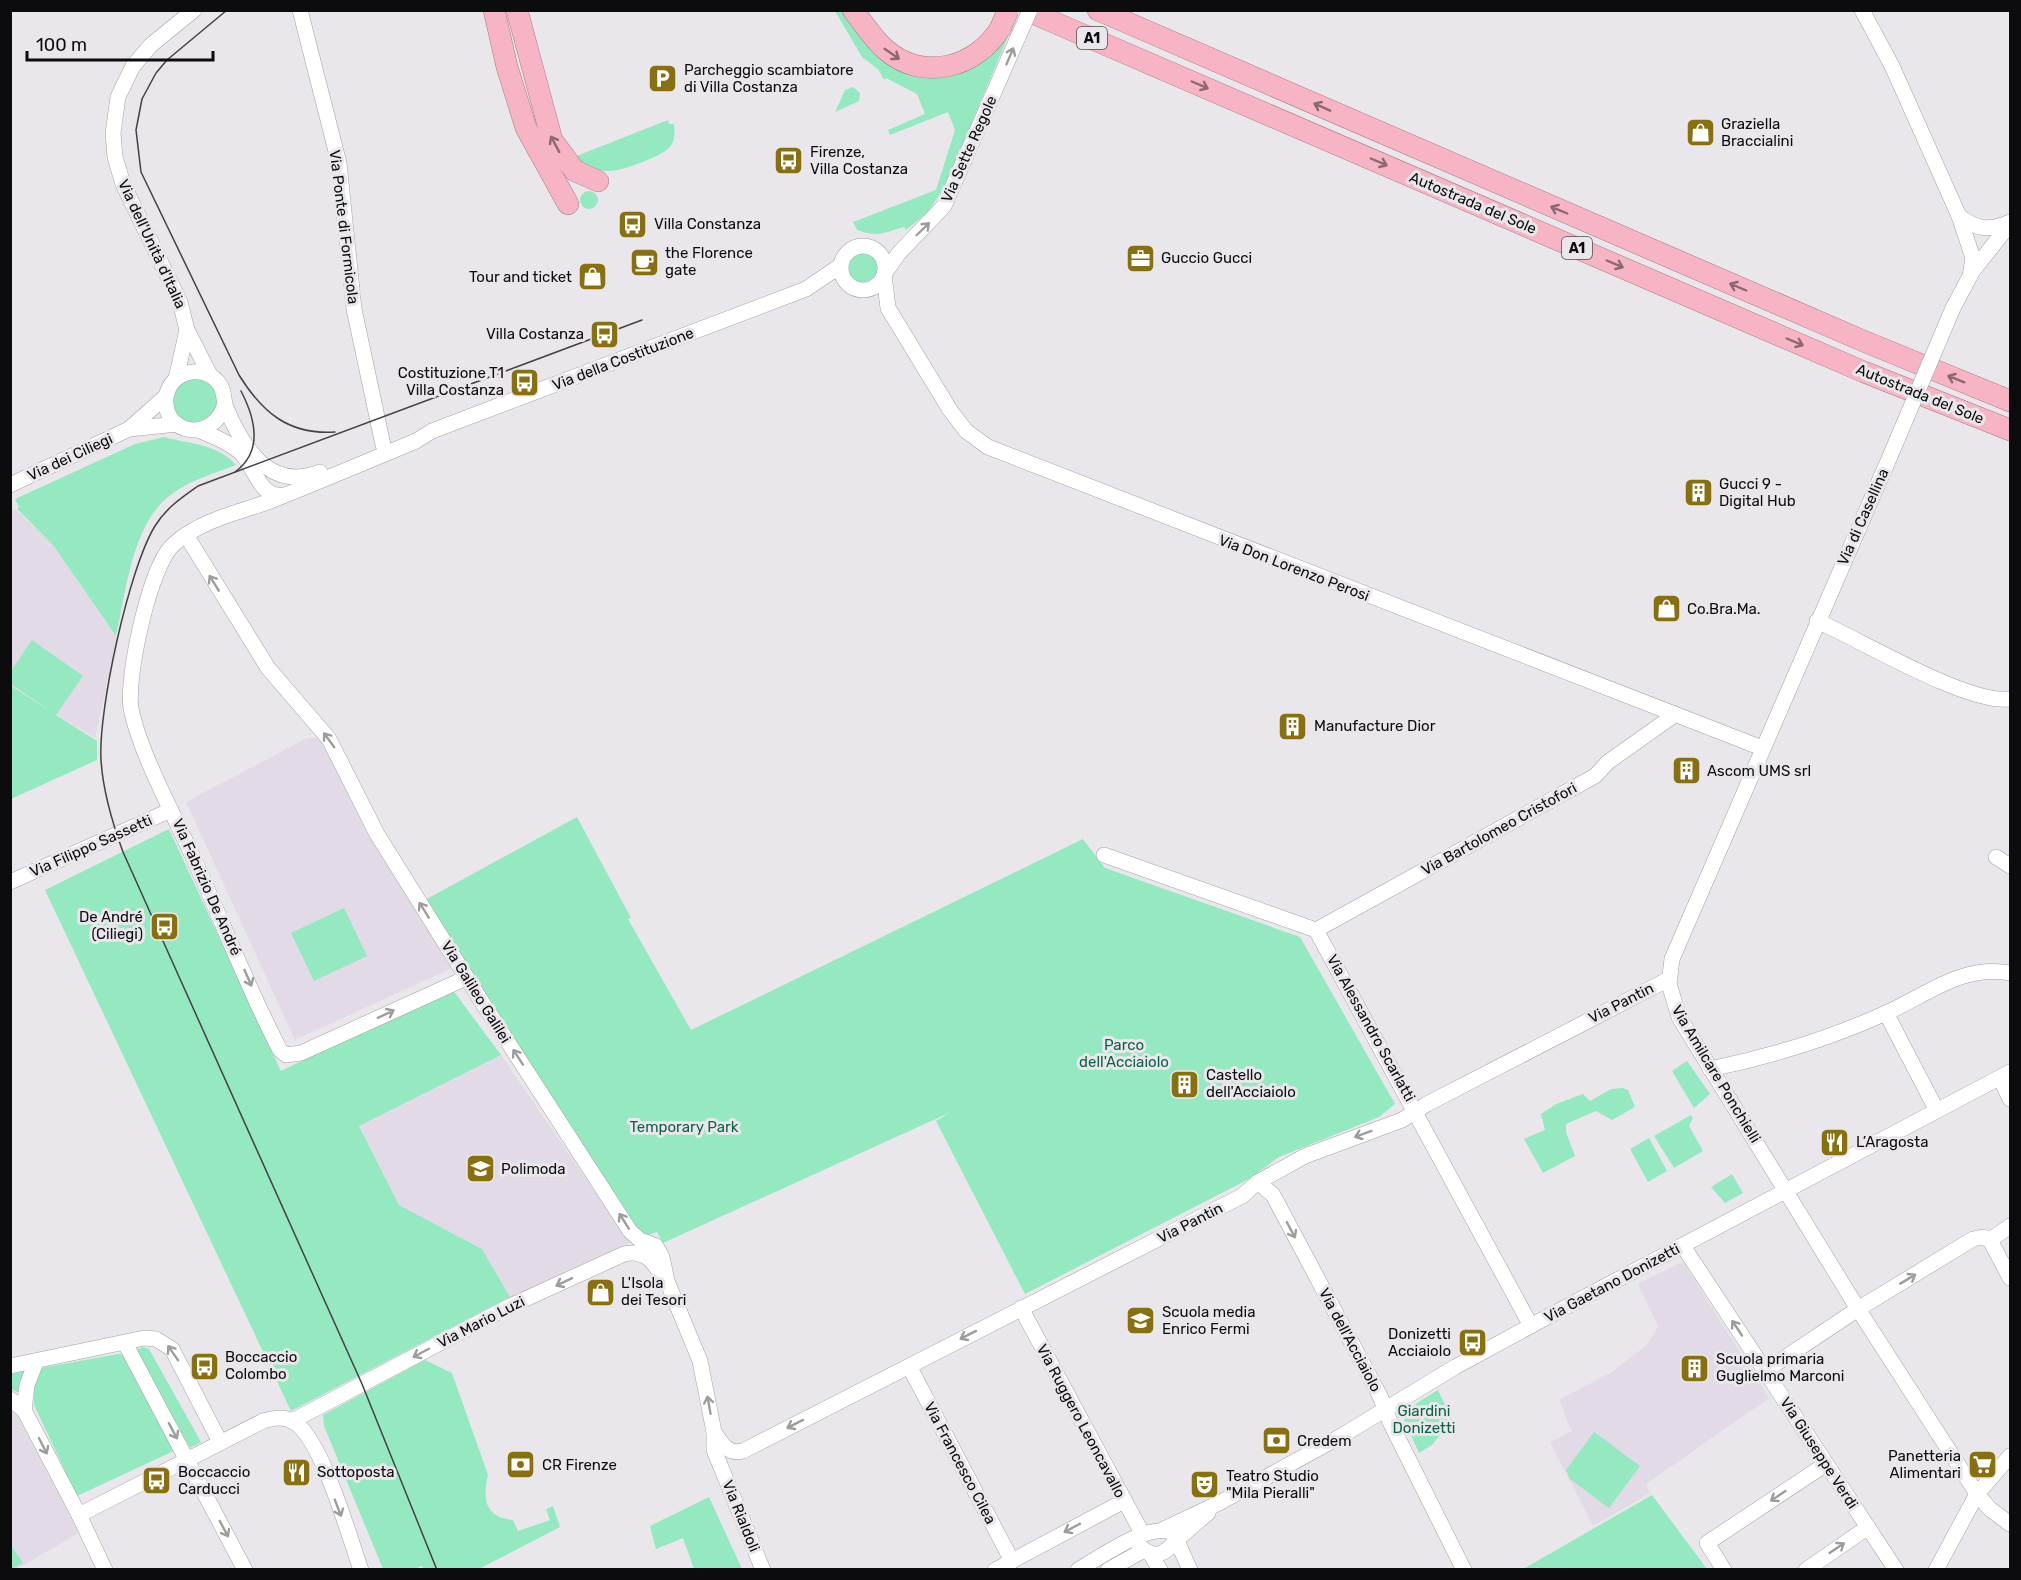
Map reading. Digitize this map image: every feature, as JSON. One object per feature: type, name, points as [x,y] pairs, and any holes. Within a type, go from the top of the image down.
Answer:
[{"type":"highway","points":[[494,10],[507,67],[526,128],[568,204]]},
{"type":"highway","points":[[500,10],[507,67]]},
{"type":"highway","points":[[517,10],[552,140],[575,171],[598,181]]},
{"type":"highway","points":[[853,10],[887,50],[906,62],[923,67],[941,67],[966,61],[988,45],[1015,18]]},
{"type":"highway","name":"Autostrada del Sole","points":[[1098,10],[1861,340],[2010,400]]},
{"type":"highway","points":[[1126,10],[1156,36]]},
{"type":"highway","name":"Autostrada del Sole","points":[[1015,18],[1146,62],[1864,372],[2010,430]]},
{"type":"street","name":"Via dell'Unità d'Italia","points":[[194,10],[151,45],[133,66],[120,91],[112,126],[118,171],[180,302],[188,330],[210,375]]},
{"type":"street","name":"Via Ponte di Formicola","points":[[300,10],[339,164],[354,309],[383,445]]},
{"type":"street","name":"Via di Casellina","points":[[1816,621],[1970,276],[1973,258],[1959,216],[1892,66],[1862,10]]},
{"type":"street","name":"Via Sette Regole","points":[[852,287],[872,289],[899,253],[944,206],[1015,18]]},
{"type":"street","points":[[1959,216],[1980,229],[1998,228],[2010,223]]},
{"type":"street","points":[[1970,276],[2010,223]]},
{"type":"street","points":[[852,287],[842,276],[840,266],[847,252],[864,245],[875,249],[882,256],[884,274]]},
{"type":"street","name":"Via della Costituzione","points":[[186,535],[233,513],[286,495],[416,441],[432,431],[814,286],[840,266]]},
{"type":"street","name":"Via Don Lorenzo Perosi","points":[[884,274],[888,308],[960,425],[988,447],[1673,716],[1762,748]]},
{"type":"street","name":"Via della Costituzione","points":[[814,286],[852,287]]},
{"type":"street","name":"Via Don Lorenzo Perosi","points":[[852,287],[888,308]]},
{"type":"street","name":"Via dell'Unità d'Italia","points":[[176,380],[188,330]]},
{"type":"street","points":[[176,380],[194,372],[210,375],[221,386],[225,403],[217,421],[198,430]]},
{"type":"street","name":"Via dei Ciliegi","points":[[10,485],[129,429],[166,396],[176,380]]},
{"type":"street","points":[[166,396],[169,413],[177,424]]},
{"type":"street","name":"Via della Costituzione","points":[[225,403],[240,438],[262,464],[288,476],[311,475],[414,433],[432,431]]},
{"type":"street","name":"Via dei Ciliegi","points":[[129,429],[177,424],[186,429],[198,430],[225,442],[240,452],[269,493],[286,495]]},
{"type":"street","points":[[233,513],[250,499],[257,478]]},
{"type":"street","name":"Via Fabrizio De André","points":[[186,535],[168,550],[160,565],[138,643],[130,685],[134,721],[171,810],[279,1047],[286,1055],[310,1049],[466,978]]},
{"type":"street","name":"Via Galileo Galilei","points":[[186,535],[268,668],[329,739],[377,834],[466,978],[630,1231],[635,1238],[652,1244],[659,1250],[667,1281],[700,1361],[714,1432],[713,1447],[718,1462]]},
{"type":"street","points":[[1816,621],[1961,689],[1993,699],[2010,699]]},
{"type":"street","name":"Via Amilcare Ponchielli","points":[[1816,621],[1672,959],[1669,979],[1676,1011],[1858,1309],[1977,1494],[1990,1509],[2010,1524]]},
{"type":"street","name":"Via Bartolomeo Cristofori","points":[[1316,930],[1595,776],[1608,762],[1673,716]]},
{"type":"street","name":"Via Filippo Sassetti","points":[[10,882],[171,810]]},
{"type":"street","points":[[1104,855],[1316,930]]},
{"type":"street","points":[[1996,857],[2010,866]]},
{"type":"street","name":"Via Alessandro Scarlatti","points":[[1316,930],[1416,1110],[1531,1326]]},
{"type":"street","points":[[1710,1069],[1810,1042],[1886,1013],[1962,976],[1987,970],[2010,973]]},
{"type":"street","name":"Via Pantin","points":[[714,1432],[724,1446],[733,1452],[740,1452],[1242,1196],[1258,1182],[1305,1156],[1402,1120],[1416,1110],[1669,979]]},
{"type":"street","points":[[1886,1013],[1936,1110]]},
{"type":"street","points":[[2005,1075],[2010,1099]]},
{"type":"street","name":"Via Gaetano Donizetti","points":[[1108,1569],[1164,1529],[1219,1503],[1386,1410],[1455,1367],[2005,1075]]},
{"type":"street","name":"Via dell'Acciaiolo","points":[[1258,1182],[1273,1195],[1386,1410],[1464,1569]]},
{"type":"street","points":[[1990,1240],[2010,1226]]},
{"type":"street","points":[[1765,1371],[1858,1309],[1973,1239],[1983,1237],[1990,1240],[2010,1278]]},
{"type":"street","name":"Via Giuseppe Verdi","points":[[1683,1246],[1896,1569]]},
{"type":"street","name":"Via Mario Luzi","points":[[292,1421],[510,1306],[624,1254],[635,1252],[651,1258],[667,1281]]},
{"type":"street","name":"Via Ruggero Leoncavallo","points":[[1020,1308],[1124,1501],[1143,1543],[1160,1569]]},
{"type":"street","points":[[10,1366],[150,1338],[172,1349],[220,1442]]},
{"type":"street","points":[[125,1342],[246,1569]]},
{"type":"street","points":[[24,1410],[27,1385],[36,1362]]},
{"type":"street","name":"Via Francesco Cilea","points":[[909,1366],[1012,1561]]},
{"type":"street","points":[[10,1399],[24,1410],[105,1569]]},
{"type":"street","points":[[79,1515],[263,1421],[282,1418],[292,1421],[306,1432],[316,1449],[362,1569]]},
{"type":"street","points":[[1936,1569],[1977,1494],[2010,1456]]},
{"type":"street","name":"Via Rialdoli","points":[[718,1462],[763,1569]]},
{"type":"street","points":[[1724,1569],[1707,1544],[1826,1464]]},
{"type":"street","points":[[996,1569],[1124,1501]]},
{"type":"street","name":"Via Gaetano Donizetti","points":[[1078,1569],[1143,1543],[1166,1552],[1176,1540],[1219,1503]]},
{"type":"street","points":[[1808,1569],[1868,1527]]},
{"type":"street","points":[[1164,1529],[1174,1534],[1190,1569]]},
{"type":"shaded area","points":[[15,509],[52,544],[117,638],[95,738],[11,686],[10,511]]},
{"type":"shaded area","points":[[307,738],[324,738],[454,967],[295,1040],[186,802]]},
{"type":"shaded area","name":"Polimoda","points":[[501,1055],[630,1243],[510,1297],[482,1249],[399,1205],[359,1125]]},
{"type":"shaded area","points":[[1683,1262],[1769,1398],[1646,1484],[1650,1493],[1593,1526],[1550,1442],[1572,1431],[1559,1400],[1612,1372],[1648,1344],[1658,1326],[1638,1284]]},
{"type":"shaded area","points":[[10,1408],[16,1413],[79,1533],[15,1570],[10,1569]]},
{"type":"green space","points":[[835,11],[842,11],[868,43],[944,76],[963,72],[977,65],[1010,32],[945,186],[928,212],[906,230],[904,227],[871,234],[857,230],[853,222],[936,190],[955,130],[948,112],[890,135],[888,130],[925,114],[917,94],[886,78],[884,80],[878,69],[862,57]]},
{"type":"green space","points":[[853,87],[860,93],[859,101],[835,112],[845,90]]},
{"type":"green space","points":[[668,120],[669,124],[674,124],[672,145],[666,151],[641,163],[614,171],[603,171],[590,167],[574,157]]},
{"type":"green space","points":[[589,191],[596,193],[598,200],[596,207],[589,209],[582,207],[580,200],[582,193]]},
{"type":"green space","points":[[863,253],[869,254],[877,262],[877,274],[869,282],[863,283],[857,282],[849,274],[848,268],[849,262],[857,254]]},
{"type":"green space","points":[[195,379],[211,385],[217,401],[211,417],[195,423],[179,417],[173,401],[179,385]]},
{"type":"green space","points":[[164,437],[212,449],[229,458],[236,465],[187,484],[159,506],[139,539],[116,636],[53,545],[17,509],[19,507],[15,499],[135,444]]},
{"type":"green space","points":[[32,640],[83,676],[56,715],[97,741],[97,760],[11,799],[11,686],[50,711],[11,684],[11,671]]},
{"type":"green space","points":[[577,817],[631,918],[628,919],[691,1030],[1083,839],[1105,868],[1300,937],[1395,1104],[1379,1117],[1279,1157],[1249,1179],[1025,1294],[936,1121],[951,1112],[663,1243],[657,1232],[645,1236],[636,1233],[423,901]]},
{"type":"green space","points":[[169,829],[281,1071],[452,989],[501,1055],[359,1126],[399,1205],[482,1249],[510,1297],[291,1411],[45,890]]},
{"type":"green space","points":[[344,908],[367,956],[314,981],[291,933]]},
{"type":"green space","points":[[1687,1061],[1710,1094],[1694,1108],[1672,1071]]},
{"type":"green space","points":[[1611,1089],[1628,1090],[1635,1107],[1612,1120],[1596,1111],[1566,1124],[1566,1132],[1575,1156],[1543,1173],[1524,1139],[1545,1130],[1541,1114],[1556,1104],[1583,1094],[1590,1101]]},
{"type":"green space","points":[[1691,1115],[1693,1118],[1689,1126],[1703,1151],[1674,1168],[1654,1136]]},
{"type":"green space","points":[[1649,1138],[1667,1171],[1648,1182],[1630,1149]]},
{"type":"green space","points":[[1732,1174],[1743,1193],[1725,1203],[1711,1187]]},
{"type":"green space","points":[[143,1347],[149,1349],[201,1442],[190,1448],[136,1350]]},
{"type":"green space","points":[[118,1354],[125,1355],[176,1450],[77,1496],[34,1405],[34,1388],[41,1368]]},
{"type":"green space","points":[[425,1360],[452,1373],[488,1475],[485,1491],[491,1511],[496,1515],[513,1520],[518,1531],[550,1520],[546,1509],[553,1506],[560,1527],[479,1569],[424,1569],[422,1566],[415,1569],[383,1569],[324,1426],[323,1415]]},
{"type":"green space","points":[[25,1371],[19,1393],[11,1389],[11,1374]]},
{"type":"green space","name":"Giardini Donizetti","points":[[1438,1390],[1452,1420],[1432,1445],[1419,1453],[1401,1413]]},
{"type":"green space","points":[[1594,1432],[1640,1466],[1609,1508],[1570,1479],[1566,1470]]},
{"type":"green space","points":[[1652,1495],[1707,1569],[1523,1569]]},
{"type":"green space","points":[[709,1497],[742,1569],[694,1569],[683,1538],[656,1549],[650,1526]]},
{"type":"green space","points":[[13,1548],[23,1563],[11,1569],[11,1549]]},
{"type":"tram line","points":[[227,10],[167,60],[156,73],[142,99],[136,130],[141,172],[239,375],[248,388],[267,410],[290,425],[303,430],[335,432]]},
{"type":"tram line","points":[[437,1570],[362,1384],[123,852],[109,807],[101,760],[101,737],[110,675],[126,605],[145,546],[164,514],[198,486],[642,320]]},
{"type":"tram line","points":[[235,472],[250,454],[254,434],[250,412],[241,391]]},
{"type":"place","name":"Parcheggio scambiatore di Villa Costanza","points":[[663,79]]},
{"type":"place","name":"Graziella Braccialini","points":[[1700,133]]},
{"type":"place","name":"Firenze, Villa Costanza","points":[[789,161]]},
{"type":"place","name":"Villa Constanza","points":[[633,224]]},
{"type":"place","name":"Guccio Gucci","points":[[1140,258]]},
{"type":"place","name":"the Florence gate","points":[[644,262]]},
{"type":"place","name":"Tour and ticket","points":[[593,277]]},
{"type":"place","name":"Villa Costanza","points":[[605,334]]},
{"type":"place","name":"Costituzione T1 Villa Costanza","points":[[525,382]]},
{"type":"place","name":"Gucci 9 - Digital Hub","points":[[1698,493]]},
{"type":"place","name":"Co.Bra.Ma.","points":[[1666,609]]},
{"type":"place","name":"Manufacture Dior","points":[[1293,726]]},
{"type":"place","name":"Ascom UMS srl","points":[[1686,771]]},
{"type":"place","name":"De André (Ciliegi)","points":[[164,926]]},
{"type":"place","name":"Castello dell'Acciaiolo","points":[[1185,1084]]},
{"type":"place","name":"L’Aragosta","points":[[1835,1142]]},
{"type":"place","name":"Polimoda","points":[[480,1169]]},
{"type":"place","name":"L'Isola dei Tesori","points":[[600,1292]]},
{"type":"place","name":"Scuola media Enrico Fermi","points":[[1141,1321]]},
{"type":"place","name":"Donizetti Acciaiolo","points":[[1472,1343]]},
{"type":"place","name":"Boccaccio Colombo","points":[[204,1366]]},
{"type":"place","name":"Scuola primaria Guglielmo Marconi","points":[[1695,1368]]},
{"type":"place","name":"Credem","points":[[1276,1441]]},
{"type":"place","name":"CR Firenze","points":[[521,1465]]},
{"type":"place","name":"Panetteria Alimentari","points":[[1982,1465]]},
{"type":"place","name":"Sottoposta","points":[[296,1472]]},
{"type":"place","name":"Boccaccio Carducci","points":[[157,1481]]},
{"type":"place","name":"Teatro Studio \"Mila Pieralli\"","points":[[1205,1485]]},
{"type":"park label","name":"Parco dell'Acciaiolo","points":[[1124,1054]]},
{"type":"park label","name":"Temporary Park","points":[[684,1127]]}]
